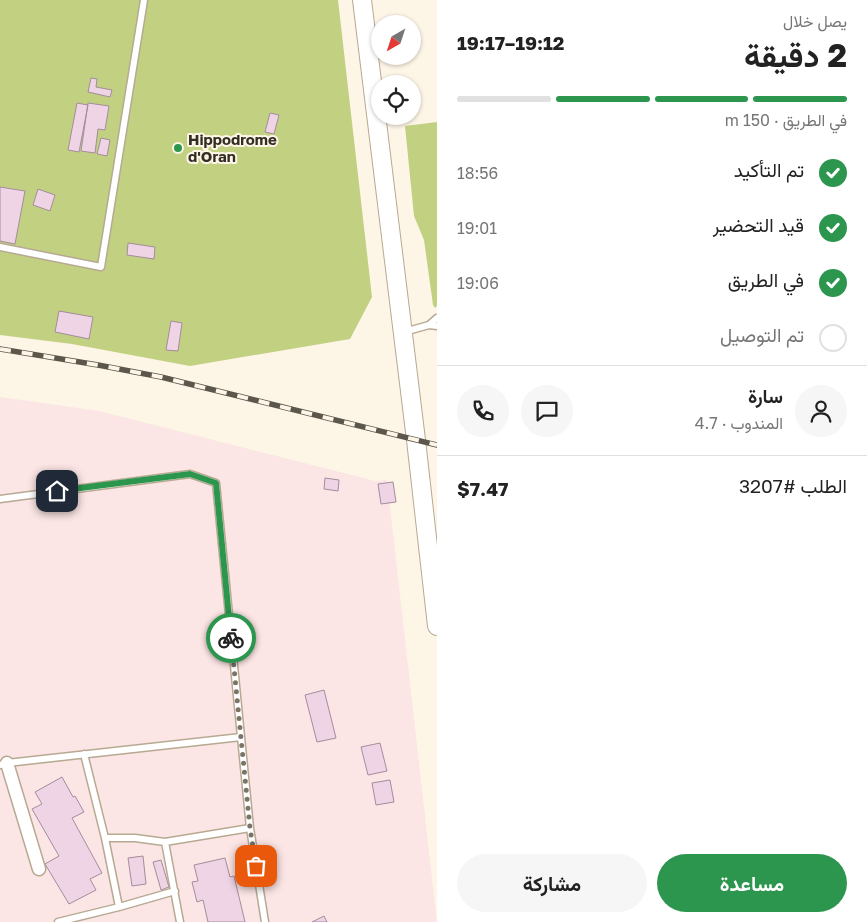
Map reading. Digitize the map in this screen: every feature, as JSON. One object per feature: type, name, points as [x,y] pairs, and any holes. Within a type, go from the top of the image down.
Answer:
[{"type":"main road","points":[[362,0],[437,626]]},
{"type":"street","points":[[4,764],[39,869]]},
{"type":"lane","points":[[0,247],[101,267],[144,0]]},
{"type":"lane","points":[[429,325],[437,318]]},
{"type":"lane","points":[[403,332],[429,325],[437,326]]},
{"type":"lane","points":[[0,498],[190,474],[216,483],[250,828],[265,922]]},
{"type":"lane","points":[[4,764],[241,737]]},
{"type":"lane","points":[[84,754],[119,907]]},
{"type":"lane","points":[[104,838],[135,838],[165,842],[250,828]]},
{"type":"lane","points":[[165,842],[180,922]]},
{"type":"lane","points":[[58,922],[175,891]]},
{"type":"shaded area","points":[[0,397],[99,411],[375,481],[387,480],[437,922],[0,922]]},
{"type":"green space","name":"Hippodrome d'Oran","points":[[0,0],[338,0],[372,297],[350,339],[190,366],[72,344],[0,335]]},
{"type":"green space","points":[[437,122],[437,306],[435,308],[424,240],[414,216],[405,126]]},
{"type":"building","points":[[91,78],[97,79],[96,87],[112,90],[110,97],[88,92]]},
{"type":"building","points":[[77,103],[88,105],[79,152],[68,150]]},
{"type":"building","points":[[88,103],[109,106],[105,130],[98,129],[95,153],[81,151]]},
{"type":"building","points":[[270,113],[279,115],[274,134],[265,132]]},
{"type":"building","points":[[101,138],[110,140],[107,156],[97,154]]},
{"type":"building","points":[[0,187],[25,191],[15,244],[0,241]]},
{"type":"building","points":[[38,189],[55,195],[50,211],[33,205]]},
{"type":"building","points":[[128,243],[155,247],[154,259],[127,255]]},
{"type":"building","points":[[59,311],[93,317],[89,339],[55,332]]},
{"type":"building","points":[[171,321],[182,323],[178,351],[166,350]]},
{"type":"building","points":[[325,478],[339,480],[338,491],[324,489]]},
{"type":"building","points":[[393,482],[396,502],[381,504],[378,484]]},
{"type":"building","points":[[324,690],[336,738],[317,742],[305,695]]},
{"type":"building","points":[[380,743],[387,771],[368,775],[361,747]]},
{"type":"building","points":[[62,777],[84,812],[72,818],[102,873],[90,879],[96,890],[69,904],[45,864],[59,856],[32,809],[42,804],[35,792]]},
{"type":"building","points":[[390,780],[394,802],[376,805],[372,783]]},
{"type":"building","points":[[143,856],[146,884],[132,886],[128,858]]},
{"type":"building","points":[[225,858],[230,877],[234,876],[245,922],[208,922],[203,900],[197,902],[192,882],[198,881],[194,865]]},
{"type":"building","points":[[161,860],[169,887],[161,890],[153,862]]},
{"type":"building","points":[[324,916],[327,922],[312,922]]},
{"type":"railway","points":[[0,349],[161,377],[437,445]]},
{"type":"way so far","points":[[231,638],[250,828],[256,866]]},
{"type":"place","name":"Hippodrome d'Oran","points":[[178,148]]},
{"type":"route","points":[[57,491],[190,474],[216,483],[231,638]]}]
